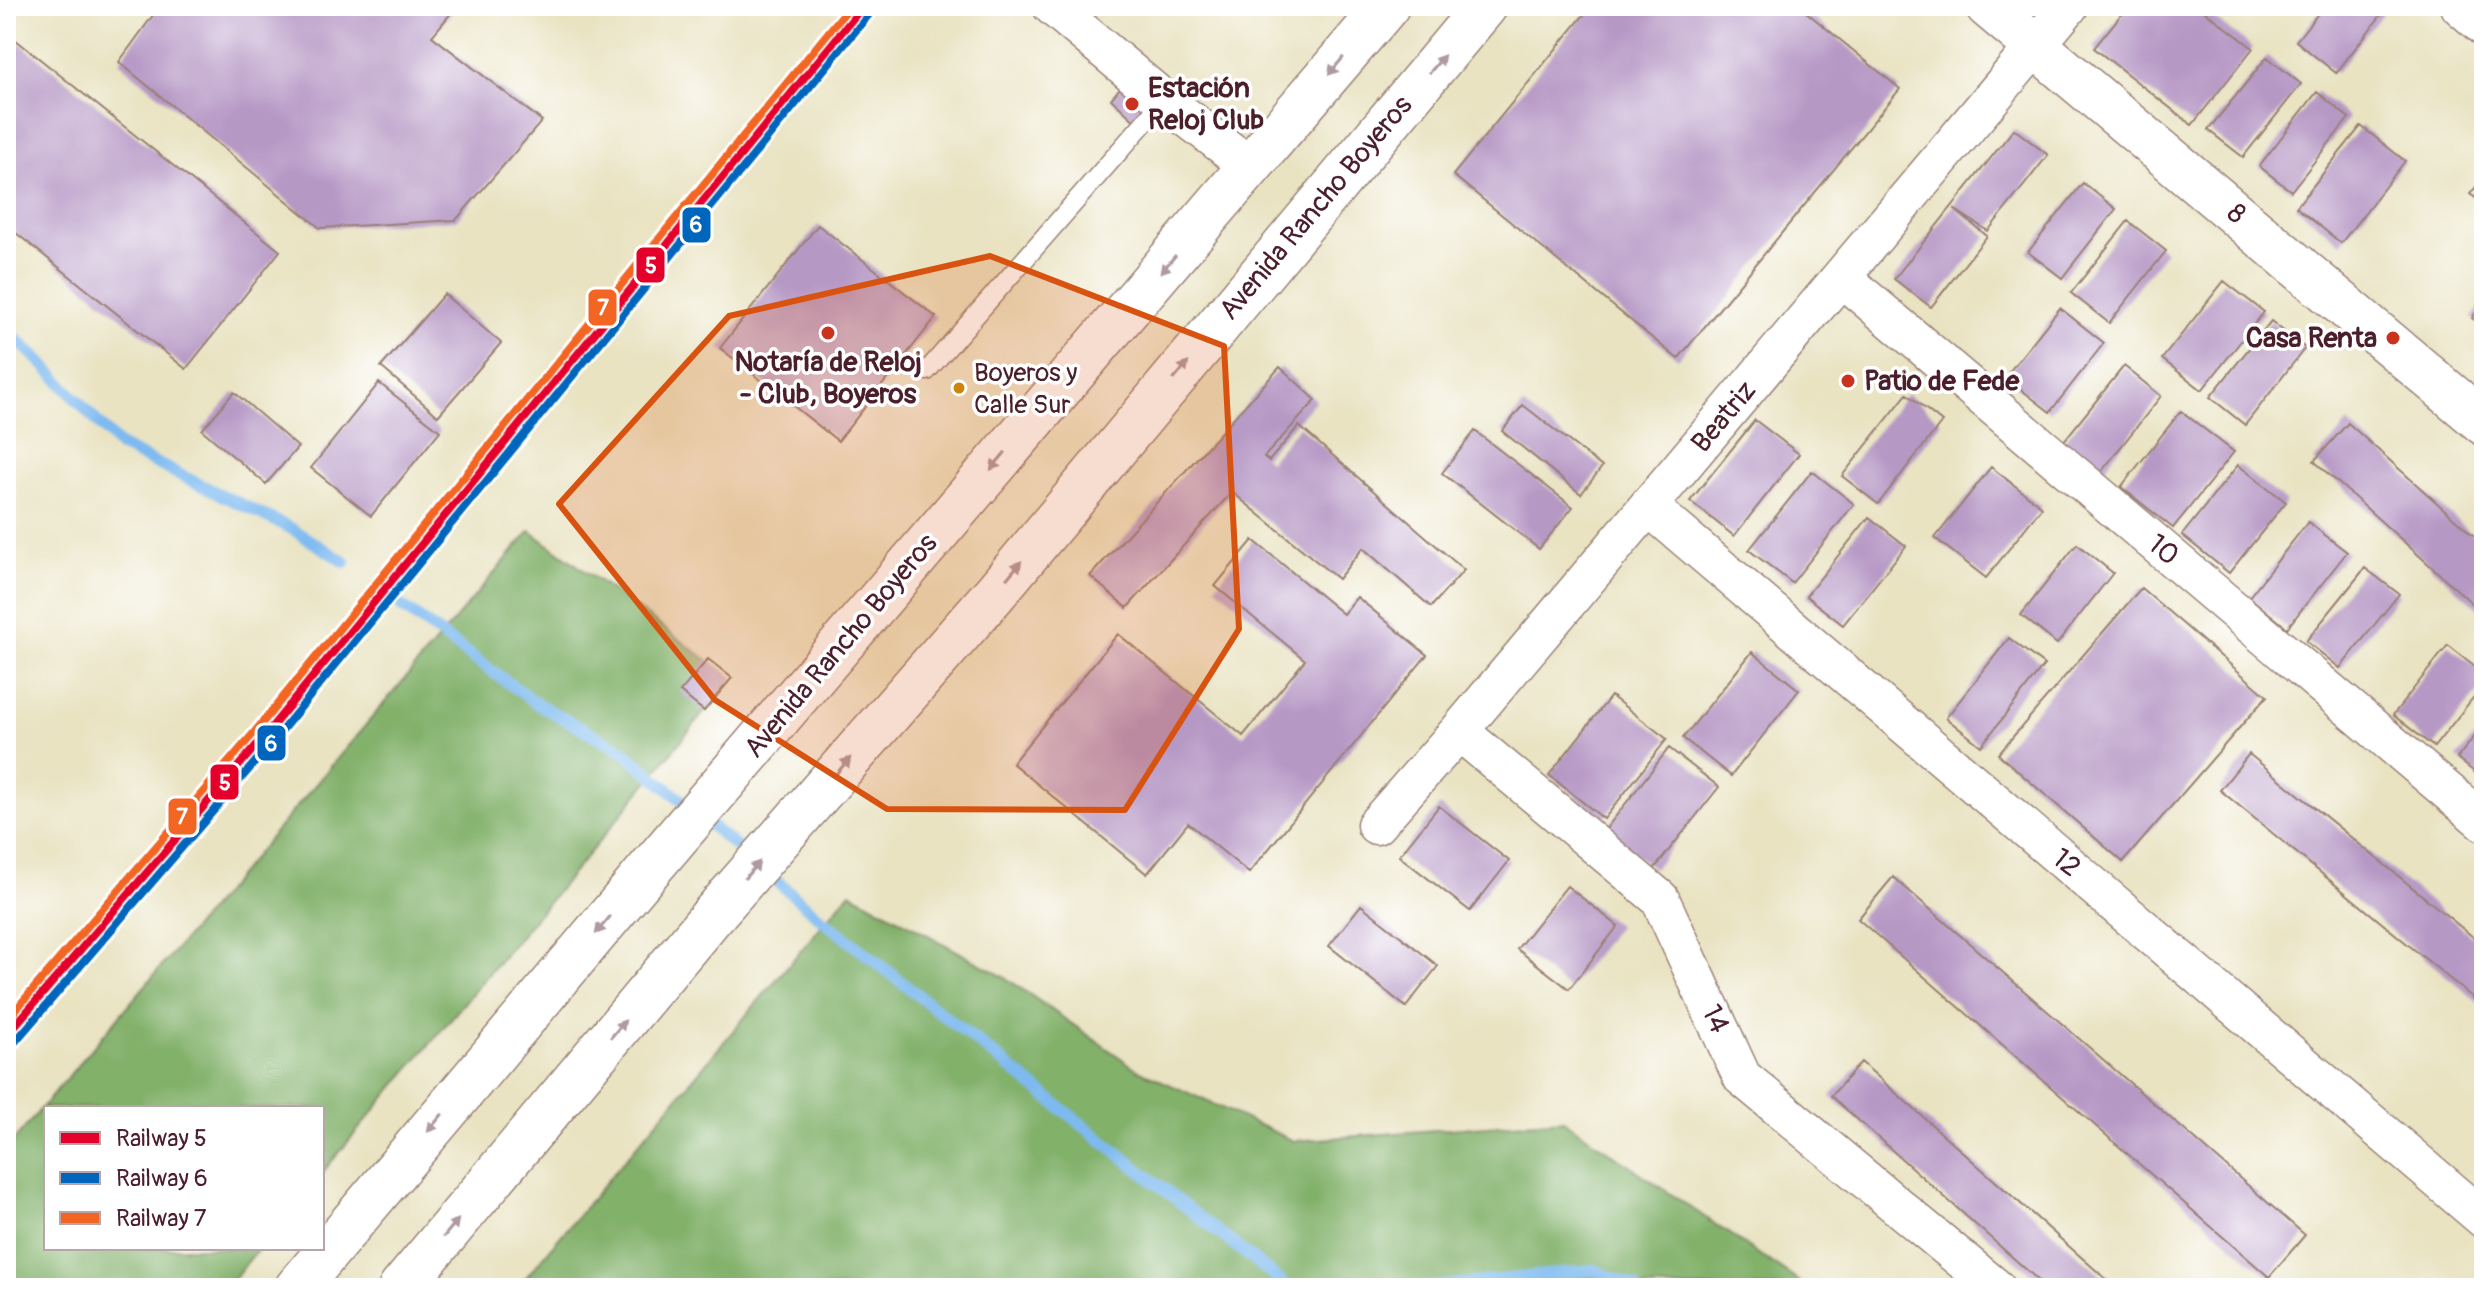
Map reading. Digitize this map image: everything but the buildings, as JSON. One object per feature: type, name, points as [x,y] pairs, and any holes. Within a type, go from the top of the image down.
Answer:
[{"type":"main road","name":"Avenida Rancho Boyeros","points":[[297,1288],[653,865],[1387,6]]},
{"type":"main road","name":"Avenida Rancho Boyeros","points":[[401,1288],[712,916],[995,593],[1485,6]]},
{"type":"main road","name":"8","points":[[1988,6],[2484,423]]},
{"type":"street","points":[[1052,6],[1164,100],[1251,167]]},
{"type":"street","name":"Beatriz","points":[[1376,825],[1459,731],[2069,6]]},
{"type":"street","points":[[2460,6],[2484,27]]},
{"type":"street","name":"10","points":[[1841,277],[2484,822]]},
{"type":"street","name":"12","points":[[1648,506],[2484,1219]]},
{"type":"street","name":"14","points":[[1459,731],[1660,899],[1742,1077],[1996,1288]]},
{"type":"lane","points":[[927,371],[1164,100]]},
{"type":"highlighted area","points":[[990,256],[1224,346],[1239,629],[1125,810],[887,809],[715,700],[559,504],[729,316]]},
{"type":"green space","points":[[530,531],[732,678],[324,1171],[324,1106],[44,1106],[44,1250],[257,1250],[226,1288],[6,1288],[6,1150]]},
{"type":"green space","points":[[850,892],[1006,978],[1138,1070],[1294,1141],[1563,1120],[1808,1288],[517,1288]]},
{"type":"waterway","points":[[6,330],[41,362],[120,446],[292,529],[345,562]]},
{"type":"waterway","points":[[401,606],[539,705],[622,750],[819,917],[1289,1288]]},
{"type":"waterway","points":[[1426,1288],[1594,1270],[1636,1288]]},
{"type":"rail line","name":"7","points":[[6,1021],[253,734],[850,6]]},
{"type":"rail line","name":"5","points":[[6,1036],[261,740],[863,6]]},
{"type":"rail line","name":"6","points":[[14,1043],[269,746],[871,12]]},
{"type":"place","name":"Estación Reloj Club","points":[[1132,104]]},
{"type":"place","name":"Notaría de Reloj - Club, Boyeros","points":[[828,333]]},
{"type":"place","name":"Casa Renta","points":[[2393,338]]},
{"type":"place","name":"Patio de Fede","points":[[1848,381]]},
{"type":"place","name":"Boyeros y Calle Sur","points":[[959,388]]}]
